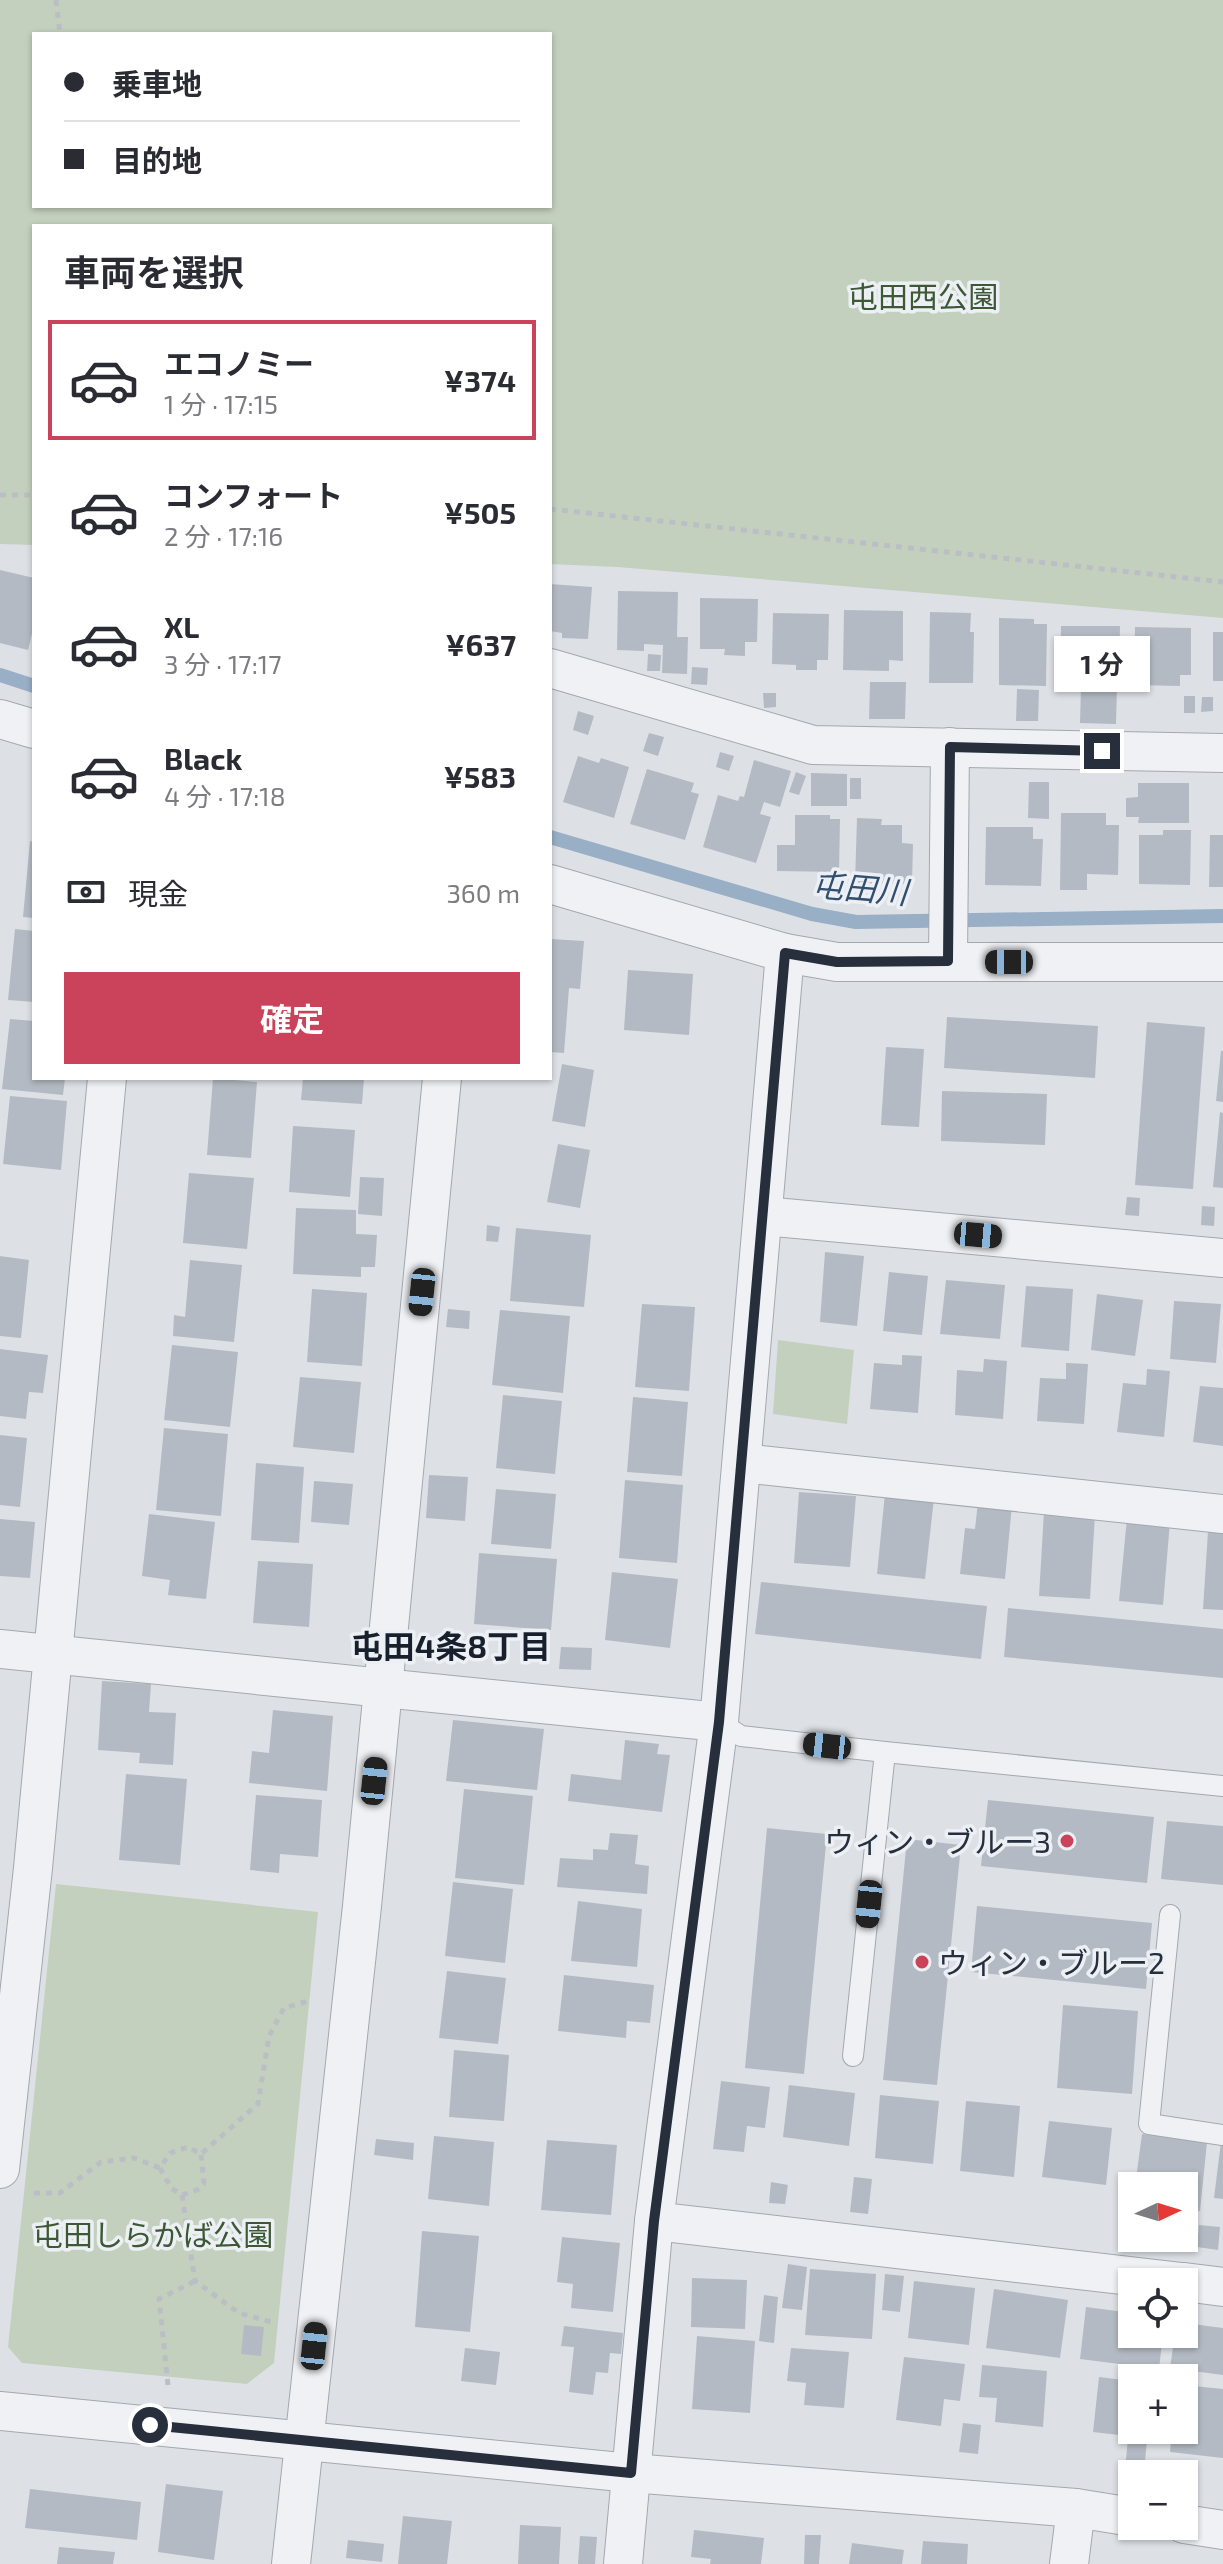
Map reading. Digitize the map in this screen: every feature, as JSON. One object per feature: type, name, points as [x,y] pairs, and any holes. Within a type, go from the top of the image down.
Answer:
[{"type":"street","points":[[552,669],[813,745],[1223,753]]},
{"type":"street","points":[[0,719],[32,728]]},
{"type":"street","points":[[948,961],[950,747]]},
{"type":"street","points":[[552,885],[785,953],[837,962],[1223,962]]},
{"type":"street","points":[[623,2564],[654,2221],[719,1722],[785,953]]},
{"type":"street","points":[[0,2169],[53,1654],[107,1080]]},
{"type":"street","points":[[291,2564],[384,1688],[442,1080]]},
{"type":"street","points":[[763,1216],[1223,1258]]},
{"type":"street","points":[[742,1463],[1223,1514]]},
{"type":"street","points":[[0,1649],[719,1722]]},
{"type":"street","points":[[654,2221],[1118,2275]]},
{"type":"street","points":[[1198,2284],[1223,2287]]},
{"type":"street","points":[[0,2411],[631,2473],[1076,2508],[1118,2515]]},
{"type":"street","points":[[1069,2564],[1076,2508]]},
{"type":"street","points":[[1198,2526],[1223,2530]]},
{"type":"lane","points":[[719,1722],[741,1736],[1223,1786]]},
{"type":"lane","points":[[853,2056],[885,1752]]},
{"type":"lane","points":[[1170,1915],[1149,2124],[1223,2135]]},
{"type":"path","points":[[56,0],[60,32]]},
{"type":"path","points":[[0,495],[32,495]]},
{"type":"path","points":[[552,509],[1223,582]]},
{"type":"path","points":[[201,2154],[258,2104],[269,2036],[284,2008],[313,2000]]},
{"type":"path","points":[[160,2168],[170,2153],[188,2147],[201,2154]]},
{"type":"path","points":[[182,2195],[197,2190],[204,2183],[201,2154]]},
{"type":"path","points":[[32,2193],[60,2193],[101,2162],[134,2158],[160,2168],[171,2188],[182,2195],[195,2281],[239,2313],[280,2324]]},
{"type":"path","points":[[169,2389],[159,2299],[195,2281]]},
{"type":"green space","name":"屯田西公園","points":[[0,0],[1223,0],[1223,618],[552,564],[552,224],[32,224],[32,545],[0,544]]},
{"type":"green space","points":[[778,1340],[854,1350],[847,1424],[773,1414]]},
{"type":"green space","name":"屯田しらかば公園","points":[[56,1884],[318,1912],[274,2363],[247,2384],[22,2363],[8,2347]]},
{"type":"building","points":[[0,570],[32,578],[32,633],[28,650],[0,643]]},
{"type":"building","points":[[552,584],[592,587],[588,639],[562,638],[562,633],[552,631]]},
{"type":"building","points":[[618,591],[678,592],[677,637],[688,637],[687,674],[662,673],[663,645],[644,644],[644,651],[617,650]]},
{"type":"building","points":[[700,598],[758,599],[757,642],[745,642],[745,656],[724,655],[725,649],[700,649]]},
{"type":"building","points":[[844,610],[903,611],[903,661],[889,660],[889,671],[843,670]]},
{"type":"building","points":[[930,612],[971,613],[970,632],[974,632],[973,683],[929,683]]},
{"type":"building","points":[[773,613],[829,614],[828,660],[817,660],[817,670],[796,670],[796,665],[772,664]]},
{"type":"building","points":[[999,618],[1034,619],[1034,624],[1047,624],[1046,686],[999,685]]},
{"type":"building","points":[[1061,626],[1120,626],[1119,670],[1106,670],[1106,684],[1085,683],[1085,677],[1060,677]]},
{"type":"building","points":[[1135,627],[1191,628],[1191,675],[1180,675],[1180,686],[1134,685]]},
{"type":"building","points":[[1213,632],[1223,632],[1223,681],[1213,681]]},
{"type":"building","points":[[648,654],[661,655],[660,671],[647,671]]},
{"type":"building","points":[[692,667],[708,668],[707,685],[691,684]]},
{"type":"building","points":[[870,682],[906,682],[905,719],[869,719]]},
{"type":"building","points":[[1081,687],[1117,687],[1116,724],[1080,723]]},
{"type":"building","points":[[1017,689],[1039,690],[1038,721],[1016,721]]},
{"type":"building","points":[[763,693],[776,693],[776,707],[764,708]]},
{"type":"building","points":[[1184,696],[1195,696],[1195,713],[1184,713]]},
{"type":"building","points":[[1202,697],[1213,697],[1213,711],[1201,712]]},
{"type":"building","points":[[578,711],[594,716],[588,735],[573,730]]},
{"type":"building","points":[[649,733],[664,737],[658,756],[643,751]]},
{"type":"building","points":[[720,752],[734,756],[729,771],[716,767]]},
{"type":"building","points":[[578,756],[599,763],[601,758],[629,767],[614,818],[563,802]]},
{"type":"building","points":[[754,760],[791,771],[780,807],[764,802],[760,814],[771,817],[756,863],[703,847],[718,795],[738,801],[740,796],[744,797]]},
{"type":"building","points":[[647,769],[694,783],[691,792],[699,794],[685,840],[630,824]]},
{"type":"building","points":[[796,772],[806,776],[799,795],[789,792]]},
{"type":"building","points":[[811,773],[847,774],[847,806],[811,806]]},
{"type":"building","points":[[850,778],[861,778],[861,799],[850,799]]},
{"type":"building","points":[[1029,782],[1049,782],[1049,819],[1028,818]]},
{"type":"building","points":[[1138,783],[1189,783],[1189,823],[1138,823],[1139,817],[1126,817],[1126,798],[1138,797]]},
{"type":"building","points":[[1061,813],[1106,813],[1106,825],[1119,825],[1118,875],[1087,874],[1087,890],[1060,890]]},
{"type":"building","points":[[795,815],[830,815],[830,819],[840,819],[839,872],[777,871],[777,845],[795,845]]},
{"type":"building","points":[[857,818],[882,819],[881,825],[902,825],[902,843],[913,844],[912,884],[855,883]]},
{"type":"building","points":[[986,827],[1033,827],[1033,839],[1043,839],[1041,886],[985,885]]},
{"type":"building","points":[[1163,830],[1191,830],[1190,885],[1139,884],[1139,835],[1163,835]]},
{"type":"building","points":[[1210,835],[1223,835],[1223,887],[1209,887]]},
{"type":"building","points":[[30,841],[32,918],[23,917]]},
{"type":"building","points":[[15,929],[32,931],[32,1002],[8,1000]]},
{"type":"building","points":[[552,939],[584,941],[580,989],[569,988],[564,1053],[552,1052]]},
{"type":"building","points":[[628,970],[693,974],[689,1035],[624,1030]]},
{"type":"building","points":[[947,1017],[1098,1026],[1095,1078],[944,1068]]},
{"type":"building","points":[[10,1019],[32,1021],[32,1080],[65,1080],[63,1095],[2,1089]]},
{"type":"building","points":[[1147,1022],[1205,1027],[1193,1189],[1135,1185]]},
{"type":"building","points":[[886,1047],[924,1049],[919,1127],[881,1125]]},
{"type":"building","points":[[1223,1051],[1223,1102],[1216,1101]]},
{"type":"building","points":[[562,1064],[594,1070],[585,1127],[552,1121]]},
{"type":"building","points":[[213,1080],[257,1082],[251,1158],[207,1155]]},
{"type":"building","points":[[303,1080],[364,1080],[362,1104],[301,1100]]},
{"type":"building","points":[[942,1091],[1047,1094],[1045,1145],[941,1141]]},
{"type":"building","points":[[10,1096],[67,1101],[61,1170],[3,1164]]},
{"type":"building","points":[[1220,1112],[1223,1113],[1223,1188],[1213,1187]]},
{"type":"building","points":[[293,1126],[355,1130],[350,1197],[289,1192]]},
{"type":"building","points":[[558,1144],[590,1150],[580,1208],[547,1202]]},
{"type":"building","points":[[189,1173],[254,1178],[247,1249],[183,1243]]},
{"type":"building","points":[[360,1177],[384,1178],[382,1216],[358,1214]]},
{"type":"building","points":[[1127,1197],[1140,1198],[1139,1216],[1125,1215]]},
{"type":"building","points":[[1202,1206],[1215,1207],[1214,1226],[1201,1225]]},
{"type":"building","points":[[296,1208],[356,1210],[356,1234],[377,1235],[375,1267],[361,1267],[361,1277],[293,1274]]},
{"type":"building","points":[[487,1225],[500,1227],[498,1242],[486,1241]]},
{"type":"building","points":[[516,1228],[591,1235],[584,1307],[510,1301]]},
{"type":"building","points":[[825,1252],[864,1256],[857,1326],[820,1322]]},
{"type":"building","points":[[0,1256],[29,1260],[21,1338],[0,1336]]},
{"type":"building","points":[[190,1260],[242,1265],[234,1342],[173,1336],[174,1315],[185,1317]]},
{"type":"building","points":[[889,1272],[928,1276],[922,1335],[883,1331]]},
{"type":"building","points":[[946,1280],[1005,1285],[1000,1339],[940,1334]]},
{"type":"building","points":[[1026,1286],[1073,1289],[1069,1351],[1021,1347]]},
{"type":"building","points":[[312,1289],[367,1293],[362,1366],[307,1362]]},
{"type":"building","points":[[1097,1294],[1143,1300],[1135,1356],[1091,1350]]},
{"type":"building","points":[[1174,1301],[1221,1304],[1216,1363],[1170,1359]]},
{"type":"building","points":[[642,1304],[695,1307],[689,1391],[635,1387]]},
{"type":"building","points":[[448,1309],[470,1311],[469,1329],[446,1327]]},
{"type":"building","points":[[500,1310],[570,1316],[563,1393],[492,1385]]},
{"type":"building","points":[[172,1345],[238,1352],[230,1427],[164,1420]]},
{"type":"building","points":[[0,1349],[48,1355],[43,1393],[29,1392],[26,1419],[0,1416]]},
{"type":"building","points":[[902,1355],[922,1356],[918,1413],[870,1409],[874,1363],[902,1365]]},
{"type":"building","points":[[984,1359],[1007,1361],[1003,1419],[955,1415],[957,1370],[983,1372]]},
{"type":"building","points":[[1066,1363],[1088,1364],[1084,1424],[1037,1421],[1040,1378],[1066,1379]]},
{"type":"building","points":[[1147,1369],[1170,1371],[1164,1437],[1117,1432],[1123,1383],[1146,1385]]},
{"type":"building","points":[[300,1377],[361,1382],[354,1453],[293,1447]]},
{"type":"building","points":[[1200,1386],[1223,1388],[1223,1446],[1193,1442]]},
{"type":"building","points":[[503,1395],[562,1401],[555,1474],[496,1468]]},
{"type":"building","points":[[633,1397],[688,1402],[682,1476],[627,1472]]},
{"type":"building","points":[[164,1428],[228,1434],[221,1516],[156,1510]]},
{"type":"building","points":[[0,1435],[27,1438],[20,1507],[0,1505]]},
{"type":"building","points":[[256,1463],[304,1467],[299,1543],[251,1540]]},
{"type":"building","points":[[429,1475],[468,1477],[465,1521],[426,1518]]},
{"type":"building","points":[[625,1480],[683,1485],[677,1563],[619,1558]]},
{"type":"building","points":[[314,1481],[353,1484],[349,1525],[311,1522]]},
{"type":"building","points":[[496,1489],[556,1494],[551,1549],[491,1544]]},
{"type":"building","points":[[799,1492],[856,1496],[850,1567],[794,1563]]},
{"type":"building","points":[[885,1493],[934,1498],[925,1579],[877,1574]]},
{"type":"building","points":[[978,1502],[1012,1505],[1005,1579],[960,1574],[965,1528],[975,1529]]},
{"type":"building","points":[[1044,1511],[1095,1514],[1090,1599],[1039,1596]]},
{"type":"building","points":[[149,1514],[215,1522],[206,1599],[168,1595],[170,1580],[142,1576]]},
{"type":"building","points":[[1127,1518],[1170,1522],[1163,1605],[1119,1601]]},
{"type":"building","points":[[0,1519],[35,1522],[30,1578],[0,1576]]},
{"type":"building","points":[[1208,1531],[1223,1533],[1223,1610],[1203,1609]]},
{"type":"building","points":[[479,1553],[557,1559],[551,1630],[474,1624]]},
{"type":"building","points":[[258,1561],[313,1564],[309,1627],[253,1623]]},
{"type":"building","points":[[612,1572],[678,1579],[670,1648],[605,1640]]},
{"type":"building","points":[[761,1582],[987,1606],[981,1659],[755,1634]]},
{"type":"building","points":[[1008,1608],[1223,1629],[1223,1678],[1004,1657]]},
{"type":"building","points":[[561,1647],[592,1648],[591,1670],[559,1669]]},
{"type":"building","points":[[102,1681],[151,1684],[149,1712],[176,1713],[173,1765],[139,1763],[140,1753],[98,1750]]},
{"type":"building","points":[[273,1710],[333,1716],[327,1791],[249,1783],[252,1751],[269,1753]]},
{"type":"building","points":[[453,1720],[544,1729],[537,1790],[446,1781]]},
{"type":"building","points":[[625,1740],[659,1744],[657,1754],[670,1755],[662,1812],[568,1801],[571,1774],[621,1780]]},
{"type":"building","points":[[126,1774],[187,1779],[180,1865],[119,1860]]},
{"type":"building","points":[[464,1789],[533,1796],[524,1885],[455,1878]]},
{"type":"building","points":[[256,1795],[322,1800],[318,1857],[280,1854],[279,1873],[250,1870]]},
{"type":"building","name":"ウィン・ブルー3","points":[[988,1800],[1154,1817],[1147,1883],[981,1866]]},
{"type":"building","points":[[1167,1821],[1223,1826],[1223,1885],[1161,1879]]},
{"type":"building","points":[[767,1828],[827,1834],[804,2074],[745,2068]]},
{"type":"building","points":[[610,1833],[638,1835],[635,1864],[649,1866],[647,1894],[557,1887],[560,1858],[593,1860],[593,1849],[608,1850]]},
{"type":"building","name":"ウィン・ブルー2","points":[[907,1839],[961,1845],[937,2085],[883,2080]]},
{"type":"building","points":[[453,1882],[513,1889],[505,1963],[445,1956]]},
{"type":"building","points":[[578,1901],[642,1909],[637,1967],[571,1961]]},
{"type":"building","points":[[977,1906],[1152,1923],[1146,1989],[971,1972]]},
{"type":"building","points":[[447,1971],[506,1978],[498,2044],[439,2038]]},
{"type":"building","points":[[564,1975],[654,1985],[650,2023],[627,2021],[626,2038],[558,2031]]},
{"type":"building","points":[[1063,2005],[1138,2011],[1132,2094],[1057,2088]]},
{"type":"building","points":[[454,2050],[509,2055],[504,2121],[449,2117]]},
{"type":"building","points":[[721,2081],[770,2087],[765,2128],[747,2126],[744,2152],[713,2149]]},
{"type":"building","points":[[789,2085],[855,2093],[849,2146],[783,2137]]},
{"type":"building","points":[[880,2095],[939,2101],[933,2164],[875,2158]]},
{"type":"building","points":[[966,2101],[1020,2106],[1014,2177],[960,2171]]},
{"type":"building","points":[[1049,2121],[1112,2128],[1106,2185],[1042,2177]]},
{"type":"building","points":[[1142,2134],[1207,2142],[1200,2211],[1198,2172],[1137,2172]]},
{"type":"building","points":[[434,2136],[494,2142],[489,2206],[428,2199]]},
{"type":"building","points":[[376,2139],[414,2143],[413,2160],[374,2155]]},
{"type":"building","points":[[547,2140],[617,2145],[611,2215],[541,2210]]},
{"type":"building","points":[[1223,2142],[1223,2199],[1214,2198]]},
{"type":"building","points":[[854,2177],[872,2179],[868,2214],[850,2212]]},
{"type":"building","points":[[771,2182],[788,2185],[785,2204],[769,2203]]},
{"type":"building","points":[[1199,2225],[1220,2227],[1218,2250],[1198,2247]]},
{"type":"building","points":[[422,2231],[479,2236],[470,2332],[415,2327]]},
{"type":"building","points":[[562,2237],[620,2243],[613,2312],[571,2308],[573,2284],[557,2282]]},
{"type":"building","points":[[788,2264],[807,2267],[802,2310],[782,2308]]},
{"type":"building","points":[[810,2269],[876,2274],[872,2339],[805,2335]]},
{"type":"building","points":[[885,2274],[904,2276],[900,2312],[882,2310]]},
{"type":"building","points":[[692,2278],[747,2280],[745,2329],[691,2327]]},
{"type":"building","points":[[914,2281],[975,2288],[969,2345],[908,2338]]},
{"type":"building","points":[[994,2289],[1068,2300],[1060,2358],[986,2348]]},
{"type":"building","points":[[764,2295],[778,2297],[774,2343],[759,2341]]},
{"type":"building","points":[[1086,2307],[1118,2311],[1118,2348],[1161,2348],[1160,2364],[1120,2364],[1080,2359]]},
{"type":"building","points":[[244,2325],[264,2327],[261,2356],[241,2354]]},
{"type":"building","points":[[1198,2325],[1223,2328],[1223,2375],[1198,2372],[1198,2364],[1171,2364],[1173,2348],[1198,2348]]},
{"type":"building","points":[[564,2326],[623,2333],[621,2354],[610,2353],[608,2373],[596,2372],[593,2395],[569,2392],[574,2347],[561,2346]]},
{"type":"building","points":[[697,2336],[755,2341],[750,2413],[692,2409]]},
{"type":"building","points":[[465,2348],[500,2352],[496,2385],[461,2381]]},
{"type":"building","points":[[791,2348],[849,2352],[844,2408],[804,2405],[806,2383],[787,2381]]},
{"type":"building","points":[[904,2357],[965,2364],[960,2401],[944,2399],[941,2426],[896,2420]]},
{"type":"building","points":[[982,2365],[1047,2371],[1043,2427],[995,2422],[997,2398],[979,2397]]},
{"type":"building","points":[[1099,2377],[1118,2379],[1118,2435],[1093,2432]]},
{"type":"building","points":[[1198,2386],[1223,2389],[1223,2458],[1170,2452],[1171,2444],[1198,2444]]},
{"type":"building","points":[[963,2423],[981,2425],[978,2454],[959,2452]]},
{"type":"building","points":[[1127,2444],[1147,2444],[1145,2460],[1126,2460]]},
{"type":"building","points":[[166,2484],[223,2491],[214,2560],[158,2552]]},
{"type":"building","points":[[30,2489],[141,2502],[137,2540],[25,2528]]},
{"type":"building","points":[[403,2516],[452,2521],[447,2564],[398,2564]]},
{"type":"building","points":[[520,2525],[561,2527],[559,2564],[518,2564]]},
{"type":"building","points":[[694,2530],[764,2538],[761,2564],[710,2564],[711,2559],[691,2557]]},
{"type":"building","points":[[805,2535],[821,2535],[819,2564],[804,2564]]},
{"type":"building","points":[[580,2536],[597,2537],[595,2564],[578,2564]]},
{"type":"building","points":[[348,2540],[384,2544],[382,2562],[346,2558]]},
{"type":"building","points":[[923,2541],[968,2544],[967,2564],[921,2564]]},
{"type":"building","points":[[852,2543],[904,2550],[902,2564],[849,2564]]},
{"type":"building","points":[[59,2547],[115,2552],[113,2564],[57,2564]]},
{"type":"waterway","name":"屯田川","points":[[0,675],[32,685]]},
{"type":"waterway","name":"屯田川","points":[[552,838],[812,914],[856,922],[1223,916]]},
{"type":"place","name":"ウィン・ブルー3","points":[[1067,1841]]},
{"type":"place","name":"ウィン・ブルー2","points":[[922,1962]]},
{"type":"district","name":"屯田4条8丁目","points":[[451,1645]]},
{"type":"route","points":[[150,2425],[631,2473],[654,2221],[719,1722],[785,953],[837,962],[948,961],[950,747],[1102,751]]}]
